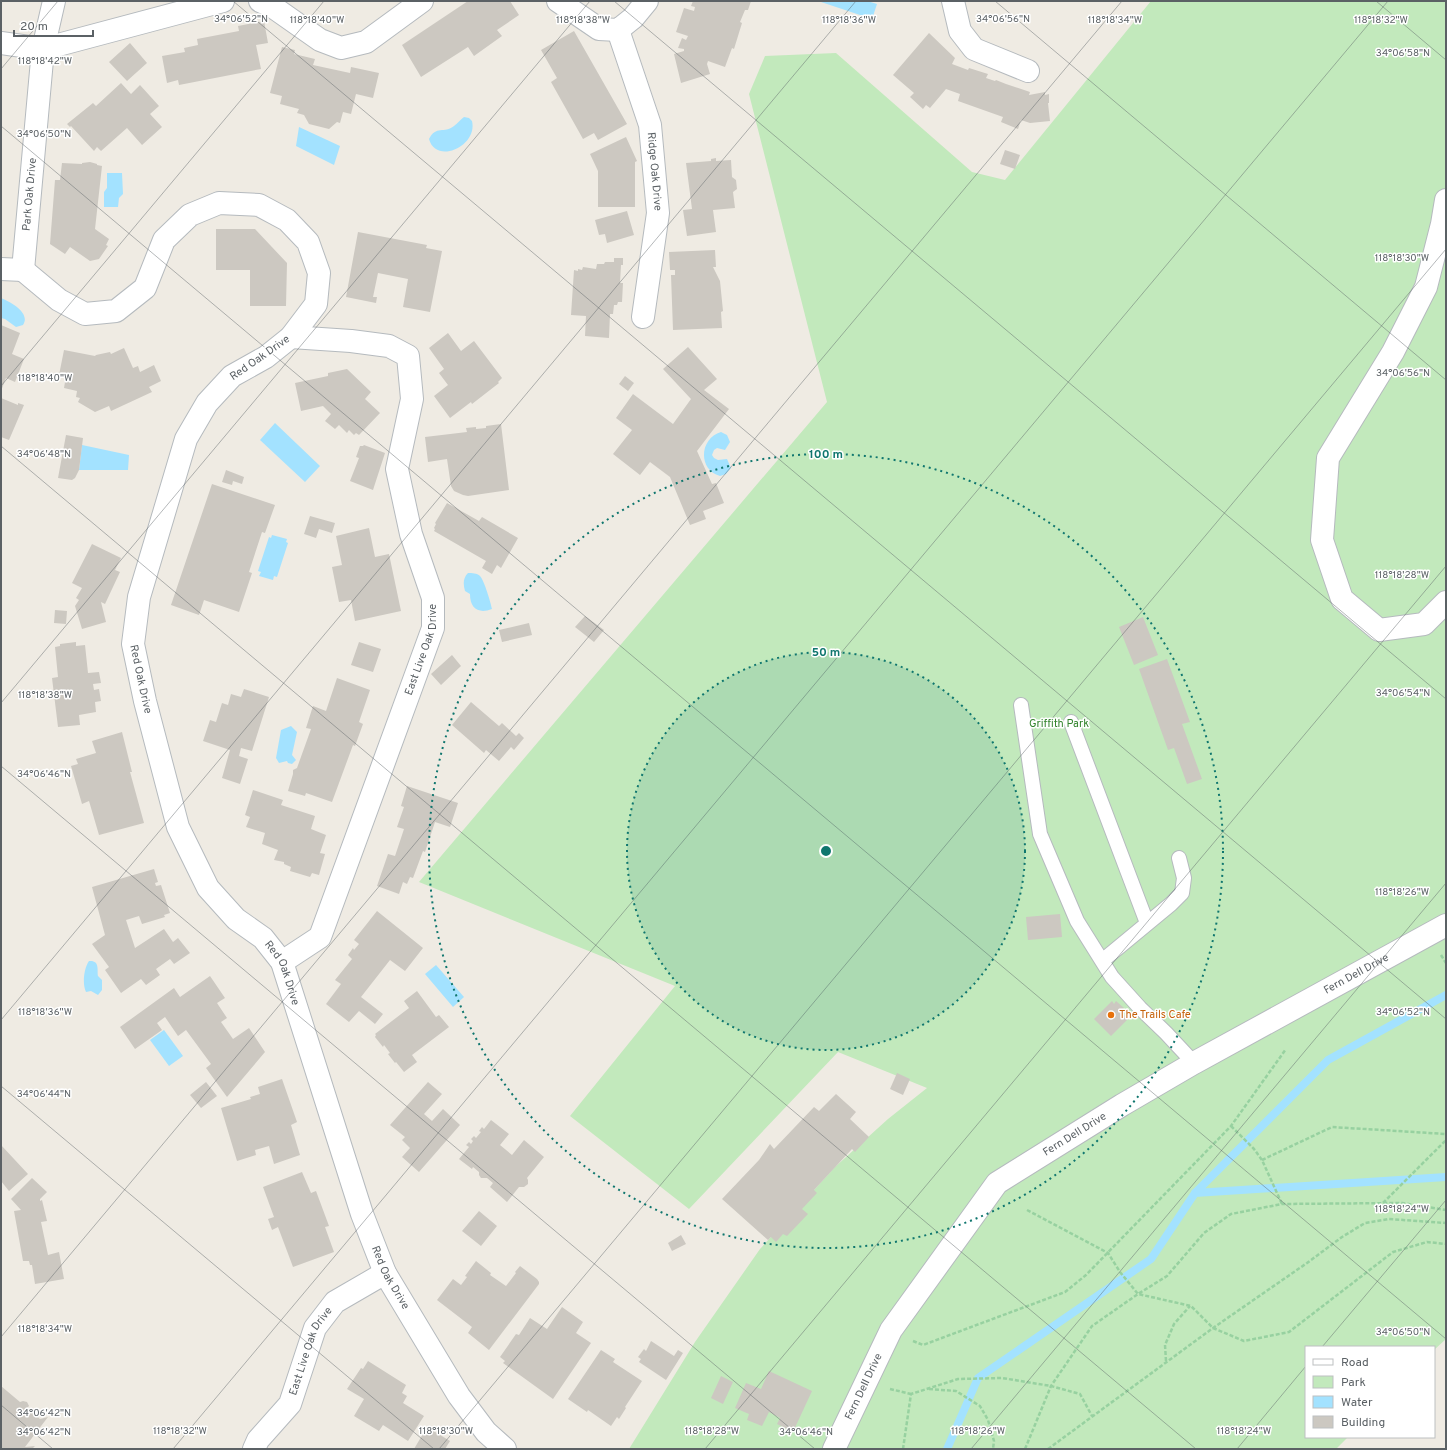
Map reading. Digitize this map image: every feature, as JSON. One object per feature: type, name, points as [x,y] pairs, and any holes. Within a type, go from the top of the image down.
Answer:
[{"type":"street","points":[[1,43],[43,49],[223,1]]},
{"type":"street","points":[[260,1],[273,7],[320,40],[341,48],[366,42],[422,1]]},
{"type":"street","points":[[558,1],[599,29],[618,30],[633,18],[646,1]]},
{"type":"street","points":[[953,1],[960,31],[974,49],[1028,71]]},
{"type":"street","name":"Park Oak Drive","points":[[23,270],[43,49],[50,3]]},
{"type":"street","name":"Ridge Oak Drive","points":[[618,30],[650,125],[658,213],[642,316]]},
{"type":"street","points":[[1446,200],[1442,224],[1426,287],[1393,352],[1328,458],[1322,540],[1342,599],[1379,630],[1424,624],[1446,602]]},
{"type":"street","name":"Red Oak Drive","points":[[23,270],[59,300],[85,314],[116,311],[145,288],[164,240],[190,215],[219,203],[259,205],[287,220],[308,242],[319,273],[316,304],[291,337],[266,357],[232,376],[207,403],[186,439],[139,597],[133,644],[145,701],[178,827],[208,888],[236,919],[263,938],[282,962],[362,1214],[386,1273],[458,1396],[486,1432],[505,1449]]},
{"type":"street","points":[[1,269],[23,270]]},
{"type":"street","name":"East Live Oak Drive","points":[[282,962],[320,937],[433,628],[433,598],[411,534],[397,469],[412,399],[408,356],[390,346],[351,341],[291,337]]},
{"type":"street","name":"Fern Dell Drive","points":[[834,1449],[891,1330],[997,1183],[1122,1105],[1194,1063],[1446,926]]},
{"type":"street","name":"East Live Oak Drive","points":[[254,1449],[258,1440],[290,1404],[315,1328],[335,1302],[386,1273]]},
{"type":"lane","points":[[1021,705],[1040,834],[1077,921],[1112,977],[1194,1063]]},
{"type":"lane","points":[[1071,722],[1147,923]]},
{"type":"lane","points":[[1102,961],[1171,904],[1182,893],[1184,878],[1179,858]]},
{"type":"path","points":[[891,1330],[923,1345],[1065,1292],[1086,1275],[1108,1253],[1230,1126],[1286,1049]]},
{"type":"path","points":[[1230,1126],[1254,1149],[1262,1160],[1282,1204]]},
{"type":"path","points":[[1262,1160],[1332,1127],[1446,1134]]},
{"type":"path","points":[[1383,1204],[1446,1140]]},
{"type":"path","points":[[1026,1449],[1052,1386],[1092,1326],[1167,1276],[1204,1233],[1231,1214],[1282,1204],[1402,1203],[1446,1210]]},
{"type":"path","points":[[1027,1210],[1108,1253],[1120,1272],[1138,1294],[1191,1306],[1213,1328],[1244,1341],[1289,1332],[1393,1252],[1426,1242],[1446,1244]]},
{"type":"path","points":[[1048,1449],[1213,1328],[1342,1237],[1365,1223],[1389,1219],[1446,1223]]},
{"type":"path","points":[[1166,1362],[1165,1346],[1174,1324],[1191,1306]]},
{"type":"path","points":[[889,1388],[911,1394],[958,1379],[1002,1378],[1052,1386],[1080,1394],[1092,1416]]},
{"type":"path","points":[[926,1389],[956,1391],[980,1406],[988,1420],[994,1441],[993,1449]]},
{"type":"path","points":[[903,1449],[911,1394]]},
{"type":"green space","name":"Griffith Park","points":[[1151,1],[1446,1],[1446,1339],[1435,1349],[1435,1346],[1305,1346],[1305,1438],[1347,1438],[1336,1449],[629,1449],[695,1342],[760,1249],[835,1167],[888,1119],[927,1088],[838,1052],[689,1209],[570,1116],[675,986],[419,882],[827,402],[749,94],[765,56],[836,53],[972,172],[1005,180]]},
{"type":"water","points":[[818,1],[867,1],[877,4],[872,19]]},
{"type":"water","points":[[464,117],[469,118],[472,121],[472,130],[469,138],[463,145],[447,151],[440,151],[433,147],[429,139],[434,132],[450,128]]},
{"type":"water","points":[[299,127],[340,146],[334,165],[296,146]]},
{"type":"water","points":[[107,173],[122,173],[123,194],[119,198],[118,207],[104,207],[104,192],[107,188]]},
{"type":"water","points":[[1,298],[19,308],[24,316],[25,321],[23,325],[16,327],[5,319],[1,318]]},
{"type":"water","points":[[275,423],[320,466],[305,482],[260,440]]},
{"type":"water","points":[[721,432],[727,435],[730,442],[725,450],[717,448],[714,450],[712,455],[718,460],[727,459],[731,468],[726,474],[720,476],[708,467],[704,454],[705,447],[709,440],[714,435]]},
{"type":"water","points":[[82,445],[129,455],[128,470],[79,470]]},
{"type":"water","points":[[272,535],[287,539],[286,542],[288,543],[277,577],[274,576],[273,580],[259,576],[261,572],[258,571],[269,537],[271,538]]},
{"type":"water","points":[[468,573],[477,574],[482,578],[492,609],[483,611],[474,607],[470,599],[470,594],[465,591],[464,586],[464,579]]},
{"type":"water","points":[[291,726],[297,732],[292,755],[296,760],[292,764],[288,763],[287,761],[279,763],[276,758],[281,730]]},
{"type":"water","points":[[89,961],[95,962],[98,968],[98,976],[102,980],[102,990],[98,995],[91,991],[86,992],[85,989],[84,976]]},
{"type":"water","points":[[436,965],[464,997],[453,1007],[425,974]]},
{"type":"water","points":[[164,1030],[183,1056],[169,1066],[150,1040]]},
{"type":"building","points":[[468,1],[510,1],[519,15],[497,30],[502,36],[474,56],[468,47],[421,77],[402,45]]},
{"type":"building","points":[[693,1],[751,1],[748,10],[745,10],[740,22],[742,23],[734,49],[732,48],[725,67],[708,61],[707,64],[710,74],[681,83],[674,54],[684,51],[684,49],[678,48],[682,38],[686,40],[688,36],[676,32],[684,8],[694,11],[695,7],[691,6]]},
{"type":"building","points":[[264,21],[268,43],[256,45],[261,69],[179,85],[178,80],[167,83],[162,56],[185,52],[184,48],[198,45],[197,39],[239,31],[238,26]]},
{"type":"building","points":[[574,31],[627,124],[598,140],[594,133],[583,139],[551,82],[557,78],[541,50]]},
{"type":"building","points":[[929,33],[955,58],[952,64],[968,70],[969,68],[988,74],[986,78],[1030,92],[1029,95],[1045,92],[1045,95],[1049,94],[1048,103],[1050,121],[1030,123],[1021,120],[1018,129],[1001,122],[1003,117],[958,101],[960,94],[946,89],[930,108],[926,105],[923,109],[910,97],[914,93],[893,75]]},
{"type":"building","points":[[130,43],[147,63],[127,81],[109,62]]},
{"type":"building","points":[[282,47],[295,50],[294,54],[315,59],[313,65],[350,73],[351,67],[379,73],[373,98],[356,94],[351,114],[343,112],[340,123],[337,122],[329,129],[309,124],[304,115],[297,113],[299,109],[280,104],[282,96],[270,93]]},
{"type":"building","points":[[121,83],[131,94],[140,85],[159,106],[150,114],[162,127],[142,145],[127,128],[101,151],[97,147],[94,151],[71,126],[70,127],[67,124],[93,103],[96,106]]},
{"type":"building","points":[[626,137],[637,161],[635,162],[635,207],[598,207],[598,171],[590,154]]},
{"type":"building","points":[[1005,150],[1020,155],[1015,169],[1000,164]]},
{"type":"building","points":[[716,158],[716,161],[731,160],[732,177],[736,180],[737,189],[733,192],[735,208],[713,210],[716,232],[687,236],[683,210],[692,209],[686,163],[711,161],[711,159]]},
{"type":"building","points":[[90,162],[102,166],[95,229],[109,239],[106,245],[108,246],[99,259],[90,261],[70,247],[65,254],[50,244],[55,180],[60,180],[62,163],[82,164]]},
{"type":"building","points":[[627,211],[634,235],[607,243],[605,234],[599,235],[595,220]]},
{"type":"building","points":[[216,229],[255,229],[287,263],[286,306],[250,306],[250,270],[216,270]]},
{"type":"building","points":[[358,232],[427,245],[426,248],[442,251],[430,312],[403,307],[408,279],[378,273],[373,297],[377,297],[376,303],[346,297]]},
{"type":"building","points":[[715,250],[716,267],[713,267],[720,281],[723,311],[721,312],[722,328],[673,330],[671,275],[675,275],[675,270],[670,270],[669,252]]},
{"type":"building","points":[[614,258],[623,258],[620,283],[623,283],[622,302],[618,302],[617,305],[614,305],[613,314],[610,314],[609,338],[585,336],[586,316],[571,315],[574,270],[582,270],[583,267],[596,269],[597,264],[614,262]]},
{"type":"building","points":[[1,325],[20,333],[12,354],[24,359],[15,382],[6,378],[1,391]]},
{"type":"building","points":[[448,333],[461,351],[474,341],[502,378],[498,382],[499,383],[472,404],[471,402],[450,418],[434,396],[448,385],[439,373],[444,369],[429,348]]},
{"type":"building","points":[[688,347],[717,379],[704,390],[729,409],[697,451],[712,484],[716,483],[724,503],[703,511],[706,519],[690,525],[670,477],[650,462],[640,475],[613,454],[632,430],[616,418],[633,394],[673,424],[691,399],[663,369]]},
{"type":"building","points":[[124,348],[133,368],[138,366],[140,372],[154,365],[161,381],[149,387],[152,392],[111,411],[109,406],[95,412],[78,402],[80,398],[76,397],[77,391],[64,388],[66,376],[59,375],[64,350],[95,356],[110,352],[111,354]]},
{"type":"building","points":[[347,369],[371,392],[365,399],[380,413],[359,435],[356,433],[354,435],[349,430],[347,433],[339,425],[335,429],[325,421],[331,414],[323,406],[301,411],[295,383],[328,376],[328,373]]},
{"type":"building","points":[[625,376],[634,383],[628,391],[619,384]]},
{"type":"building","points":[[1,398],[18,405],[18,403],[24,405],[9,440],[1,437]]},
{"type":"building","points":[[501,424],[509,490],[468,496],[463,495],[454,491],[451,486],[447,459],[428,462],[425,437],[467,432],[466,428],[486,428],[486,426]]},
{"type":"building","points":[[66,435],[83,438],[79,470],[75,478],[72,480],[58,478]]},
{"type":"building","points":[[364,445],[385,453],[373,490],[350,481],[359,458],[356,457],[360,446]]},
{"type":"building","points":[[226,470],[244,477],[242,484],[233,481],[232,485],[222,482]]},
{"type":"building","points":[[212,484],[275,505],[265,533],[262,532],[249,572],[252,573],[239,612],[204,600],[199,615],[171,605]]},
{"type":"building","points":[[447,503],[479,521],[482,517],[518,538],[501,568],[497,565],[492,574],[482,568],[486,561],[434,531],[435,523]]},
{"type":"building","points":[[310,516],[335,523],[332,533],[319,529],[316,538],[304,534]]},
{"type":"building","points":[[369,528],[375,557],[389,554],[401,611],[355,621],[351,600],[339,602],[332,567],[342,565],[336,536]]},
{"type":"building","points":[[92,544],[121,558],[115,570],[120,572],[105,604],[101,602],[106,622],[82,629],[75,606],[79,600],[76,598],[82,588],[72,583]]},
{"type":"building","points":[[55,610],[67,611],[66,624],[54,623]]},
{"type":"building","points":[[585,616],[604,630],[594,642],[575,627]]},
{"type":"building","points":[[1143,617],[1158,655],[1134,665],[1119,627]]},
{"type":"building","points":[[529,623],[532,635],[502,642],[499,630]]},
{"type":"building","points":[[76,642],[76,646],[85,645],[88,673],[99,672],[101,683],[93,684],[94,690],[99,689],[101,701],[95,702],[96,712],[79,715],[80,725],[58,727],[52,678],[58,677],[55,647],[60,646],[60,644]]},
{"type":"building","points":[[359,642],[381,649],[373,672],[351,665]]},
{"type":"building","points":[[452,655],[461,666],[441,685],[431,674]]},
{"type":"building","points":[[1167,659],[1190,722],[1182,724],[1202,779],[1187,784],[1174,748],[1168,750],[1139,669]]},
{"type":"building","points":[[337,678],[370,690],[359,722],[363,724],[355,746],[353,745],[332,802],[306,793],[305,796],[288,791],[293,770],[297,768],[311,729],[306,728],[313,706],[326,711]]},
{"type":"building","points":[[244,689],[269,697],[252,751],[241,748],[239,756],[248,759],[240,784],[222,778],[230,750],[203,741],[210,720],[216,722],[222,703],[228,705],[231,694],[241,697]]},
{"type":"building","points":[[471,702],[499,726],[502,723],[516,736],[519,733],[524,738],[514,750],[511,747],[499,761],[486,750],[484,753],[452,725]]},
{"type":"building","points":[[122,732],[132,772],[130,772],[144,823],[99,835],[89,801],[82,804],[71,766],[78,764],[76,759],[96,753],[92,741]]},
{"type":"building","points":[[407,786],[458,803],[450,827],[435,822],[425,852],[423,851],[413,878],[410,877],[407,884],[403,882],[399,894],[377,886],[388,854],[395,856],[404,829],[397,827],[404,807],[401,806]]},
{"type":"building","points":[[253,790],[283,800],[281,805],[315,816],[311,829],[326,835],[320,853],[325,854],[319,875],[312,873],[310,877],[290,871],[291,867],[284,864],[284,862],[274,860],[278,850],[262,844],[265,833],[246,827],[250,817],[245,815]]},
{"type":"building","points":[[154,869],[158,882],[155,883],[156,886],[161,885],[170,913],[164,915],[165,917],[142,924],[139,916],[126,920],[135,948],[164,929],[173,942],[178,938],[190,953],[174,964],[170,959],[156,969],[160,975],[146,985],[141,979],[121,993],[105,970],[109,967],[92,944],[105,935],[92,887]]},
{"type":"building","points":[[377,911],[423,948],[405,971],[390,960],[361,997],[383,1014],[375,1024],[359,1011],[349,1022],[326,1004],[341,984],[335,980],[352,959],[348,955],[353,948],[354,950],[359,944],[354,940]]},
{"type":"building","points":[[1060,914],[1062,937],[1028,940],[1026,917]]},
{"type":"building","points":[[210,976],[225,998],[217,1003],[227,1018],[221,1022],[233,1039],[249,1028],[265,1052],[227,1097],[206,1068],[211,1064],[186,1030],[178,1036],[165,1017],[157,1023],[162,1030],[135,1049],[120,1027],[174,988],[180,997]]},
{"type":"building","points":[[417,991],[436,1017],[439,1015],[449,1027],[412,1055],[417,1062],[404,1072],[388,1054],[390,1053],[384,1045],[383,1047],[375,1037],[375,1034],[409,1008],[404,1001]]},
{"type":"building","name":"The Trails Cafe","points":[[1112,1001],[1114,1004],[1116,1001],[1124,1008],[1121,1012],[1128,1019],[1111,1036],[1094,1019]]},
{"type":"building","points":[[897,1073],[910,1079],[903,1095],[890,1089]]},
{"type":"building","points":[[282,1079],[297,1122],[291,1125],[300,1155],[274,1164],[269,1146],[255,1150],[256,1155],[237,1161],[221,1108],[251,1099],[250,1097],[260,1094],[258,1087]]},
{"type":"building","points":[[206,1082],[217,1096],[201,1108],[190,1095]]},
{"type":"building","points":[[428,1082],[442,1094],[424,1114],[432,1121],[443,1109],[460,1125],[419,1172],[402,1157],[410,1148],[402,1140],[405,1137],[390,1125]]},
{"type":"building","points":[[836,1094],[856,1112],[850,1119],[869,1137],[855,1152],[852,1149],[814,1190],[817,1193],[802,1209],[808,1214],[787,1236],[783,1234],[776,1242],[771,1237],[768,1240],[722,1199],[759,1160],[770,1144],[774,1149],[814,1107],[819,1111]]},
{"type":"building","points":[[491,1120],[509,1134],[500,1145],[512,1155],[524,1140],[544,1157],[527,1178],[528,1184],[524,1187],[519,1187],[507,1202],[490,1187],[493,1183],[487,1178],[481,1178],[479,1172],[473,1167],[472,1169],[459,1159],[469,1147],[466,1145],[469,1142],[471,1144],[473,1141],[471,1139],[474,1136],[476,1138],[481,1132],[479,1131],[482,1127],[484,1129]]},
{"type":"building","points":[[1,1145],[28,1174],[9,1191],[1,1181]]},
{"type":"building","points":[[302,1172],[311,1193],[316,1191],[329,1226],[325,1227],[334,1252],[293,1267],[278,1227],[272,1230],[268,1219],[274,1217],[263,1187]]},
{"type":"building","points":[[32,1178],[47,1192],[40,1199],[40,1201],[42,1200],[47,1221],[41,1222],[48,1255],[59,1252],[64,1279],[35,1284],[32,1265],[30,1265],[29,1261],[23,1261],[14,1211],[21,1210],[11,1199]]},
{"type":"building","points":[[479,1211],[497,1226],[481,1246],[462,1231]]},
{"type":"building","points":[[681,1235],[686,1244],[672,1251],[668,1243]]},
{"type":"building","points":[[476,1261],[491,1273],[490,1275],[506,1286],[520,1266],[539,1282],[489,1350],[468,1333],[472,1327],[437,1300],[453,1279],[461,1285],[467,1277],[465,1276]]},
{"type":"building","points":[[562,1307],[583,1322],[576,1333],[591,1343],[553,1399],[503,1363],[505,1361],[500,1357],[516,1334],[519,1335],[530,1318],[547,1329]]},
{"type":"building","points":[[651,1341],[674,1356],[678,1350],[683,1353],[666,1380],[639,1362],[641,1359],[638,1357],[644,1349],[646,1351]]},
{"type":"building","points":[[601,1350],[615,1359],[613,1362],[642,1381],[619,1419],[617,1417],[611,1426],[588,1410],[587,1412],[568,1399]]},
{"type":"building","points":[[368,1361],[406,1385],[402,1393],[407,1396],[403,1403],[424,1416],[408,1441],[383,1425],[379,1431],[354,1416],[364,1399],[347,1389],[361,1368],[363,1369]]},
{"type":"building","points":[[769,1371],[812,1391],[793,1432],[777,1424],[780,1418],[769,1412],[762,1426],[747,1420],[749,1414],[735,1408],[746,1383],[761,1389]]},
{"type":"building","points":[[721,1376],[733,1382],[723,1404],[711,1398]]},
{"type":"building","points":[[1,1386],[20,1402],[27,1402],[29,1406],[27,1408],[40,1419],[48,1417],[25,1447],[35,1446],[32,1449],[1,1449]]},
{"type":"building","points":[[427,1427],[450,1441],[445,1449],[414,1449]]},
{"type":"waterway","points":[[947,1449],[978,1378],[1151,1259],[1195,1193],[1328,1060],[1446,995]]},
{"type":"waterway","points":[[1195,1193],[1446,1177]]},
{"type":"place","name":"The Trails Cafe","points":[[1111,1015]]}]
